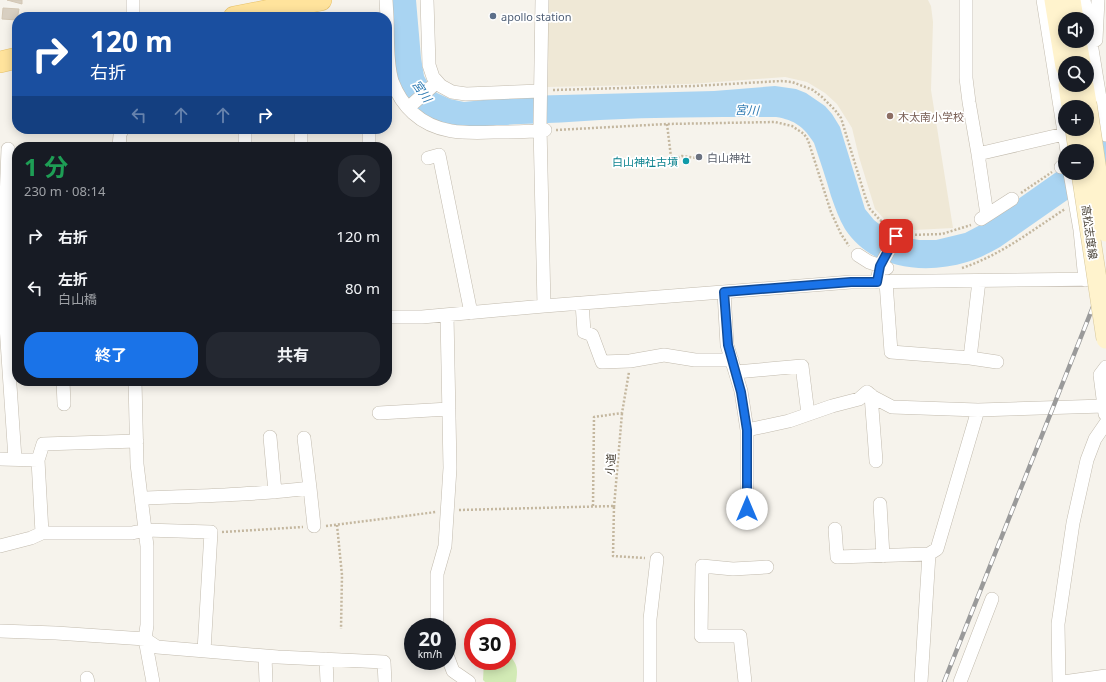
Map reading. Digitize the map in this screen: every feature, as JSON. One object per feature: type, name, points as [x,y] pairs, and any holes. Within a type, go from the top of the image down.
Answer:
[{"type":"main road","points":[[260,12],[321,0]]},
{"type":"main road","points":[[1054,0],[1063,56]]},
{"type":"main road","points":[[1071,0],[1073,12]]},
{"type":"main road","points":[[0,62],[12,59]]},
{"type":"main road","name":"高松志度線","points":[[1086,136],[1106,232]]},
{"type":"main road","name":"高松志度線","points":[[1082,180],[1106,339]]},
{"type":"street","points":[[133,0],[133,12]]},
{"type":"street","points":[[386,0],[387,12]]},
{"type":"street","points":[[427,0],[429,65],[436,83],[452,92],[466,94],[540,92]]},
{"type":"street","points":[[542,0],[540,92],[542,129],[544,306]]},
{"type":"street","points":[[966,0],[966,78],[978,154],[984,217],[1012,199]]},
{"type":"street","points":[[1043,0],[1064,100]]},
{"type":"street","points":[[1084,0],[1088,56]]},
{"type":"street","points":[[1089,56],[1098,0]]},
{"type":"street","points":[[409,107],[436,83]]},
{"type":"street","points":[[1092,144],[1106,134],[1105,117],[1094,83]]},
{"type":"street","points":[[392,95],[409,107],[418,118],[447,131],[470,133],[542,129]]},
{"type":"street","points":[[1094,121],[1105,117]]},
{"type":"street","points":[[978,154],[1058,134]]},
{"type":"street","points":[[8,149],[8,326],[15,459]]},
{"type":"street","points":[[428,158],[439,155],[471,313]]},
{"type":"street","points":[[1067,180],[1071,205],[1080,230],[1085,280]]},
{"type":"street","points":[[1071,205],[1106,182]]},
{"type":"street","points":[[1080,230],[1106,224]]},
{"type":"street","points":[[899,233],[884,266],[882,282],[891,352],[970,358],[997,362]]},
{"type":"street","points":[[858,255],[868,262],[884,266]]},
{"type":"street","points":[[392,317],[422,317],[851,282],[1106,279]]},
{"type":"street","points":[[970,358],[979,281]]},
{"type":"street","points":[[724,292],[728,345],[741,392],[747,430],[747,509]]},
{"type":"street","points":[[582,303],[584,332],[592,335],[602,362],[630,361],[664,355],[734,366],[802,366],[808,414]]},
{"type":"street","points":[[437,618],[437,574],[445,546],[450,468],[447,315]]},
{"type":"street","points":[[747,430],[789,421],[832,406],[859,399],[867,392],[892,407],[1105,412],[1100,375],[1106,367]]},
{"type":"street","points":[[63,386],[64,404]]},
{"type":"street","points":[[135,386],[137,464],[147,546],[147,625],[145,639],[153,682]]},
{"type":"street","points":[[871,395],[876,461]]},
{"type":"street","points":[[379,413],[449,409]]},
{"type":"street","points":[[835,529],[838,557],[929,554],[937,549],[978,410]]},
{"type":"street","points":[[1059,682],[1058,624],[1073,523],[1087,460],[1095,439],[1106,423]]},
{"type":"street","points":[[270,437],[275,492]]},
{"type":"street","points":[[304,438],[314,526]]},
{"type":"street","points":[[42,533],[38,460],[43,444],[137,441]]},
{"type":"street","points":[[0,459],[38,460]]},
{"type":"street","points":[[142,498],[226,496],[310,488]]},
{"type":"street","points":[[880,504],[883,556]]},
{"type":"street","points":[[0,546],[31,538],[42,533],[132,533],[145,530],[212,532],[204,651]]},
{"type":"street","points":[[921,682],[929,554]]},
{"type":"street","points":[[650,682],[650,619],[657,558]]},
{"type":"street","points":[[745,682],[740,636],[701,636],[702,566],[733,569],[766,567]]},
{"type":"street","points":[[960,682],[992,599]]},
{"type":"street","points":[[0,631],[145,639],[157,647],[265,656],[384,662],[385,682]]},
{"type":"street","points":[[265,656],[266,682]]},
{"type":"street","points":[[326,659],[327,682]]},
{"type":"street","points":[[453,670],[469,682]]},
{"type":"street","points":[[1063,682],[1080,681],[1106,676]]},
{"type":"path","points":[[540,92],[781,82],[802,86],[813,90],[822,97],[841,118],[864,196],[870,209],[880,220],[899,233],[942,234],[965,228],[984,217]]},
{"type":"path","points":[[542,129],[667,124],[785,123],[799,130],[808,140],[836,224],[850,246],[858,255]]},
{"type":"path","points":[[667,124],[672,157],[676,158],[682,156],[697,158]]},
{"type":"path","points":[[1012,199],[1058,172]]},
{"type":"path","points":[[957,269],[980,262],[1005,249],[1071,205]]},
{"type":"path","name":"小道","points":[[614,516],[622,413],[630,361]]},
{"type":"path","points":[[593,506],[594,417],[622,413]]},
{"type":"path","points":[[338,525],[342,574],[341,629]]},
{"type":"shaded area","name":"木太南小学校","points":[[548,0],[928,0],[931,6],[933,22],[931,90],[953,228],[915,230],[896,223],[887,222],[875,209],[852,128],[837,104],[825,93],[807,82],[785,77],[690,84],[547,87]]},
{"type":"green space","points":[[516,664],[517,676],[516,682],[485,682],[483,680],[484,670],[516,670]]},
{"type":"water","name":"宮川","points":[[392,0],[416,0],[424,76],[437,93],[450,99],[464,102],[523,96],[714,91],[775,86],[796,89],[806,93],[825,106],[840,127],[865,209],[874,220],[884,228],[907,238],[936,240],[965,233],[984,223],[1058,171],[1058,180],[1094,180],[1094,146],[1106,139],[1106,173],[1000,247],[979,258],[950,266],[933,268],[916,268],[900,265],[869,253],[856,242],[845,229],[831,196],[814,143],[807,133],[794,122],[776,117],[600,120],[469,127],[446,125],[433,120],[415,108],[406,98],[401,89],[395,64]]},
{"type":"building","points":[[7,0],[22,0],[22,4]]},
{"type":"building","points":[[3,8],[19,9],[18,12],[12,12],[12,20],[2,19]]},
{"type":"railway","points":[[944,682],[1106,274]]},
{"type":"place","name":"apollo station","points":[[493,16]]},
{"type":"place","name":"木太南小学校","points":[[890,116]]},
{"type":"place","name":"白山神社","points":[[699,157]]},
{"type":"place","name":"白山神社古墳","points":[[686,161]]},
{"type":"route","points":[[747,509],[747,430],[737,374],[728,345],[724,292],[851,282],[877,282],[880,266],[896,236]]}]
